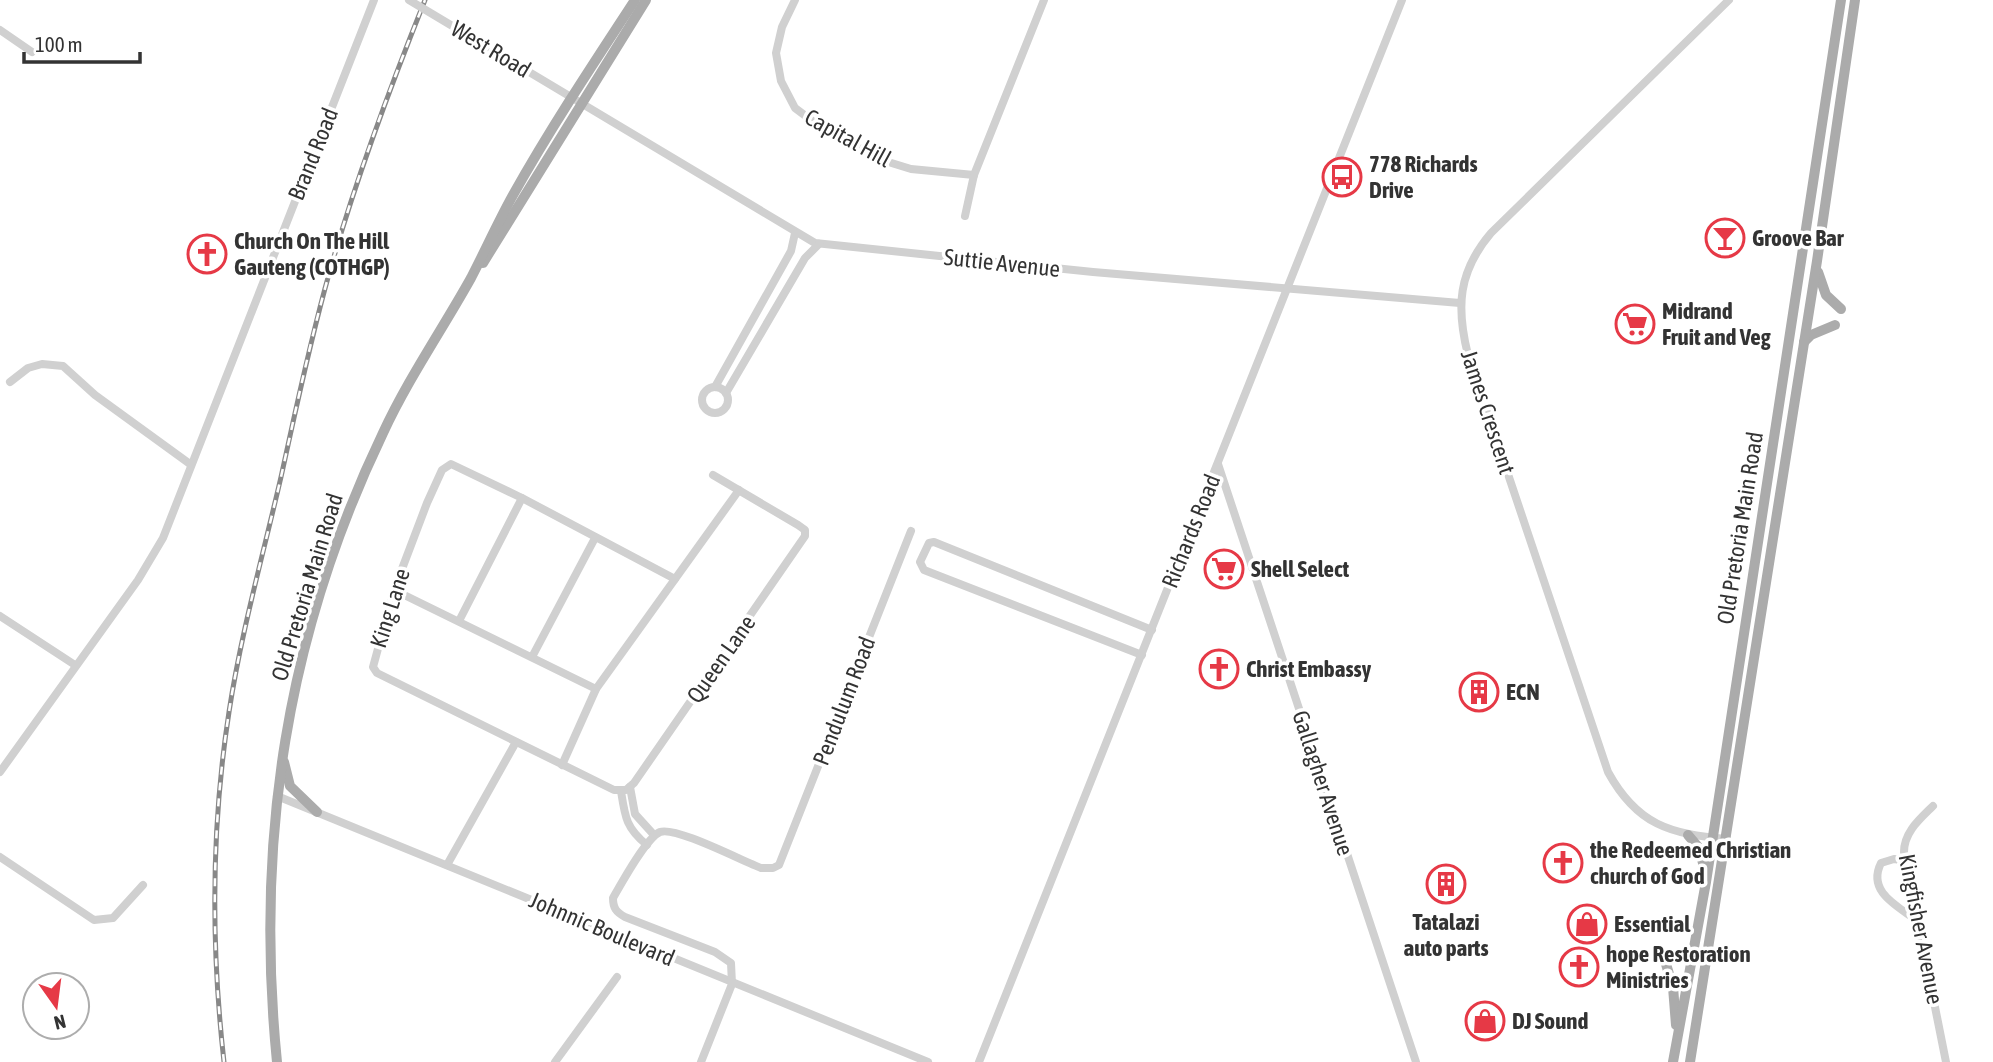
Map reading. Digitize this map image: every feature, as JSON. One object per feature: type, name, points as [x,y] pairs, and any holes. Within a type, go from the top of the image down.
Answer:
[{"type":"main road","name":"Old Pretoria Main Road","points":[[577,101],[635,0]]},
{"type":"main road","name":"Old Pretoria Main Road","points":[[277,1062],[271,992],[269,911],[277,796],[295,686],[334,550],[355,496],[407,384],[471,277],[512,196],[646,0]]},
{"type":"main road","name":"Old Pretoria Main Road","points":[[1673,1062],[1706,882],[1841,0]]},
{"type":"main road","name":"Old Pretoria Main Road","points":[[1690,1062],[1727,839],[1856,0]]},
{"type":"main road","points":[[1817,261],[1823,290],[1829,300],[1841,309]]},
{"type":"main road","points":[[1804,342],[1811,335],[1835,325]]},
{"type":"main road","points":[[283,751],[289,783],[317,812]]},
{"type":"main road","points":[[1688,835],[1700,851],[1706,882]]},
{"type":"main road","points":[[1662,951],[1673,987],[1678,1043]]},
{"type":"street","name":"Brand Road","points":[[0,772],[152,560],[163,538],[374,0]]},
{"type":"street","name":"West Road","points":[[410,0],[577,101]]},
{"type":"street","name":"Capital Hill","points":[[795,0],[782,27],[776,53],[782,82],[795,108],[823,129],[885,161],[911,169],[974,175]]},
{"type":"street","points":[[965,216],[974,175],[1044,0]]},
{"type":"street","name":"Richards Road","points":[[979,1062],[1402,0]]},
{"type":"street","name":"James Crescent","points":[[1727,839],[1669,830],[1640,813],[1608,772],[1468,355],[1460,303],[1469,267],[1491,233],[1729,0]]},
{"type":"street","points":[[0,30],[32,52]]},
{"type":"street","name":"Suttie Avenue","points":[[577,101],[795,233],[819,244],[1093,272],[1460,303]]},
{"type":"street","points":[[715,387],[793,248],[795,233]]},
{"type":"street","points":[[726,393],[715,387],[708,388],[702,396],[702,405],[707,411],[717,414],[723,411],[728,402],[726,393],[805,258],[819,244]]},
{"type":"street","points":[[763,300],[776,307]]},
{"type":"street","points":[[10,382],[28,369],[42,364],[62,366],[96,395],[190,464]]},
{"type":"street","name":"Gallagher Avenue","points":[[1218,464],[1416,1062]]},
{"type":"street","name":"King Lane","points":[[562,765],[374,671],[373,662],[394,590],[427,503],[446,466],[457,465],[675,579]]},
{"type":"street","points":[[626,789],[614,790],[562,765],[596,689],[739,490],[713,475]]},
{"type":"street","name":"Queen Lane","points":[[626,789],[805,537],[805,530],[798,524],[739,490]]},
{"type":"street","points":[[459,621],[522,498]]},
{"type":"street","name":"Pendulum Road","points":[[658,833],[678,833],[761,868],[779,865],[911,531]]},
{"type":"street","points":[[532,657],[595,538]]},
{"type":"street","points":[[1142,654],[924,570],[920,562],[929,543],[934,542],[1152,630]]},
{"type":"street","points":[[394,590],[596,689]]},
{"type":"street","points":[[0,616],[75,665]]},
{"type":"street","points":[[447,865],[516,742]]},
{"type":"street","points":[[626,789],[635,814],[658,833],[616,892],[613,906],[625,917],[729,960],[733,967],[732,984],[701,1062]]},
{"type":"street","points":[[626,789],[629,826],[633,834],[647,845]]},
{"type":"street","name":"Johnnic Boulevard","points":[[277,796],[928,1062]]},
{"type":"street","name":"Kingfisher Avenue","points":[[1933,806],[1918,821],[1904,842],[1946,1062]]},
{"type":"street","points":[[0,857],[94,920],[113,918],[143,885]]},
{"type":"street","points":[[1907,862],[1894,859],[1881,863],[1876,874],[1877,883],[1881,892],[1920,923]]},
{"type":"street","points":[[555,1062],[617,976]]},
{"type":"railway","points":[[224,1062],[215,931],[216,843],[223,756],[234,682],[329,274],[373,136],[425,0]]},
{"type":"place","name":"778 Richards Drive","points":[[1342,177]]},
{"type":"place","name":"Groove Bar","points":[[1725,238]]},
{"type":"place","name":"Church On The Hill Gauteng (COTHGP)","points":[[207,254]]},
{"type":"place","name":"Midrand Fruit and Veg","points":[[1635,324]]},
{"type":"place","name":"Shell Select","points":[[1224,569]]},
{"type":"place","name":"Christ Embassy","points":[[1219,669]]},
{"type":"place","name":"ECN","points":[[1479,692]]},
{"type":"place","name":"the Redeemed Christian church of God","points":[[1563,863]]},
{"type":"place","name":"Tatalazi auto parts","points":[[1446,884]]},
{"type":"place","name":"Essential","points":[[1587,924]]},
{"type":"place","name":"hope Restoration Ministries","points":[[1579,967]]},
{"type":"place","name":"DJ Sound","points":[[1485,1021]]}]
